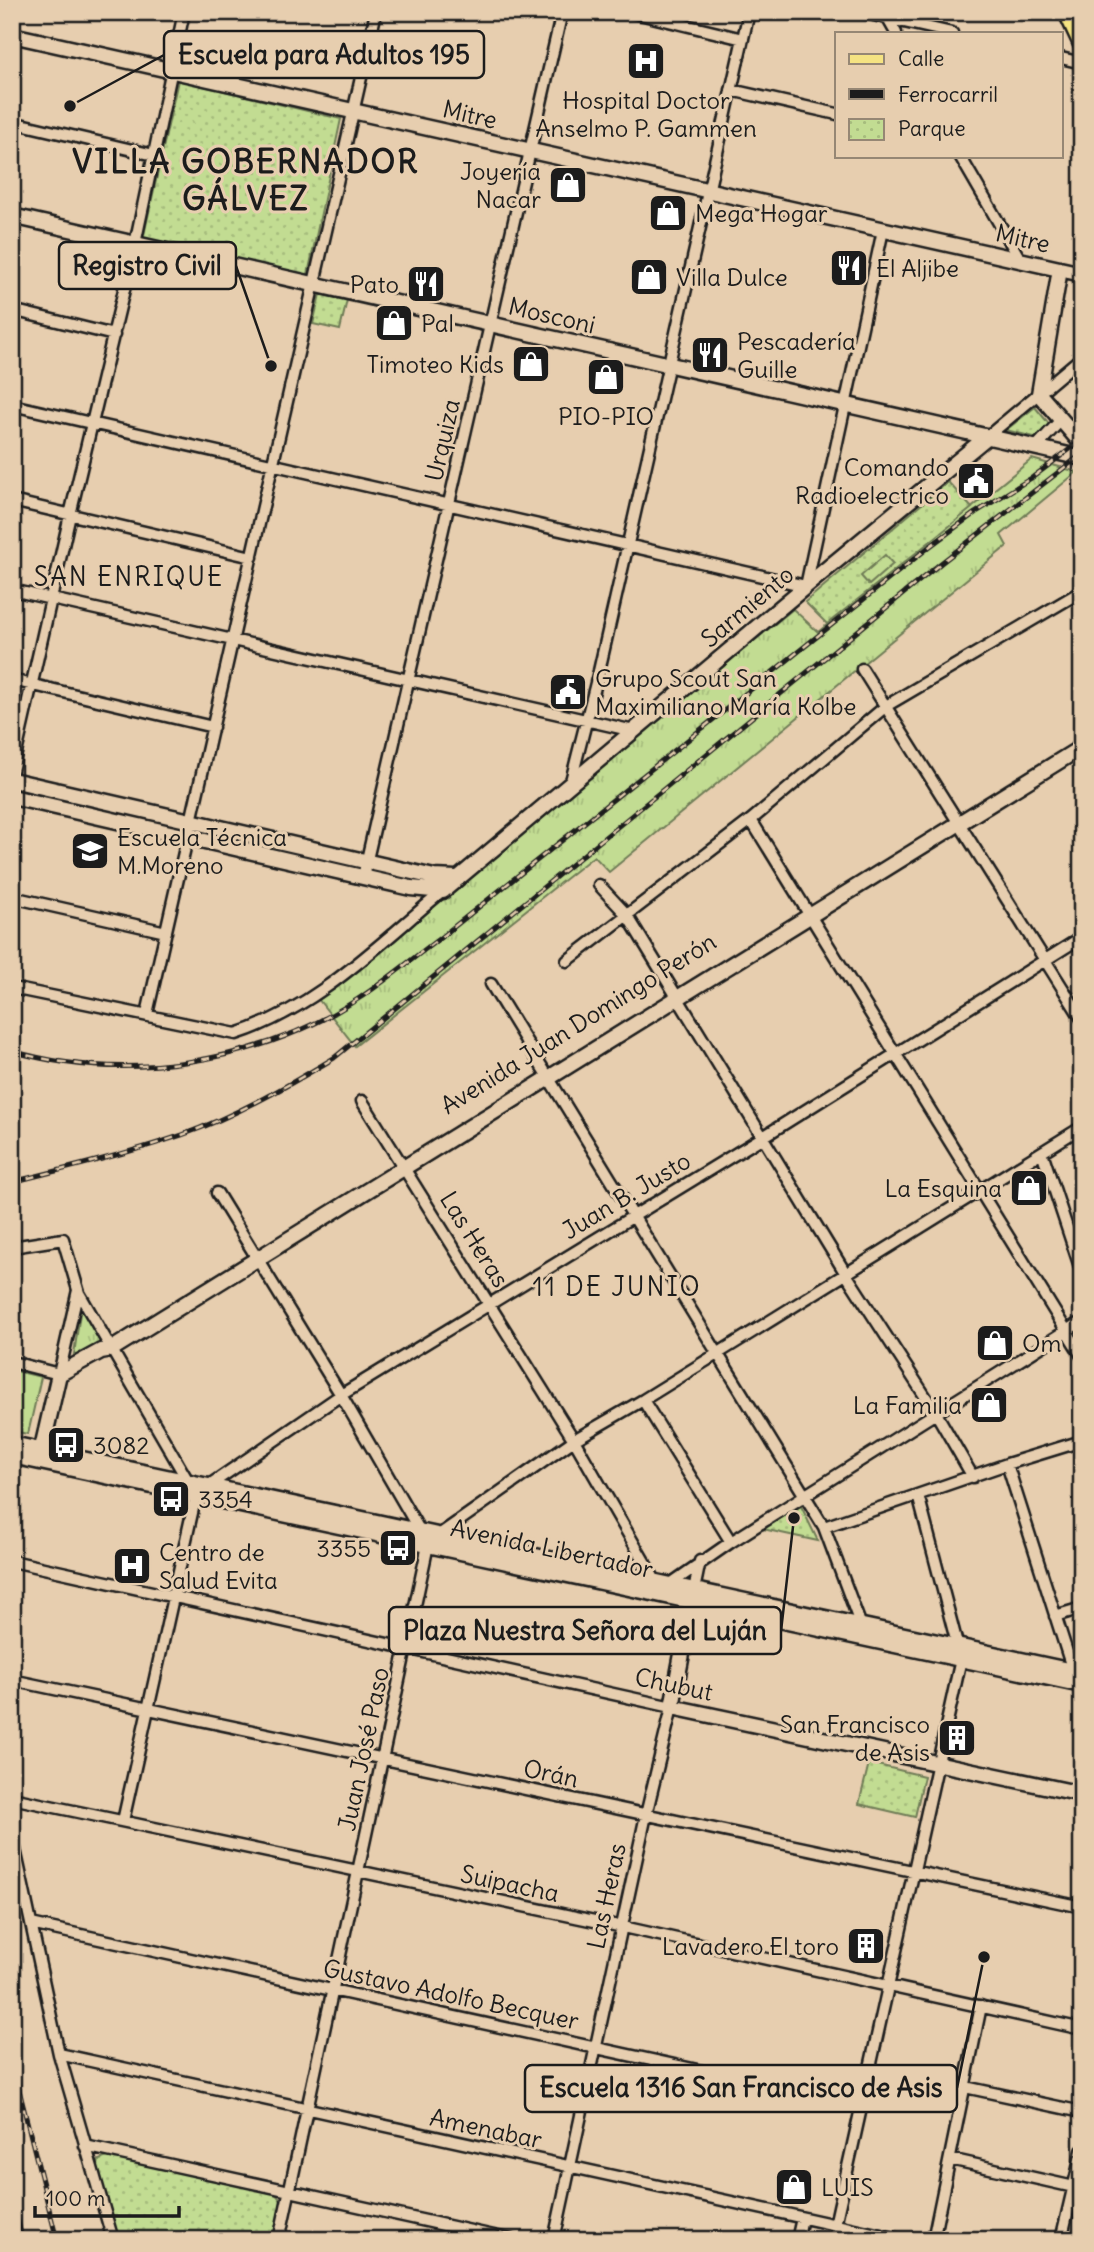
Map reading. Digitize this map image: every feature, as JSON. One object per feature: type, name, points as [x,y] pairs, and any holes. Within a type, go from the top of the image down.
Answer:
[{"type":"main road","points":[[1067,12],[1082,44]]},
{"type":"main road","points":[[1079,12],[1082,19]]},
{"type":"main road","name":"Mitre","points":[[12,35],[1082,274]]},
{"type":"main road","name":"Mosconi","points":[[12,216],[1082,458]]},
{"type":"main road","points":[[1060,270],[1039,394],[1082,444]]},
{"type":"main road","name":"Sarmiento","points":[[443,891],[571,781],[988,436]]},
{"type":"main road","name":"Avenida Juan Domingo Perón","points":[[957,820],[1082,738]]},
{"type":"main road","name":"Avenida Juan Domingo Perón","points":[[59,1374],[107,1347],[957,820],[1082,747]]},
{"type":"main road","points":[[12,780],[433,877],[456,878]]},
{"type":"main road","points":[[12,797],[363,877],[428,891],[443,891]]},
{"type":"main road","points":[[40,1456],[59,1374]]},
{"type":"main road","name":"Avenida Libertador","points":[[12,1444],[40,1456]]},
{"type":"main road","name":"Avenida Libertador","points":[[12,1455],[40,1456],[198,1488],[960,1653],[1077,1672]]},
{"type":"main road","name":"Avenida Libertador","points":[[429,1537],[663,1583],[693,1596],[861,1626],[1082,1685]]},
{"type":"main road","name":"Las Heras","points":[[672,1707],[693,1596]]},
{"type":"main road","name":"Chubut","points":[[672,1707],[1082,1794]]},
{"type":"street","points":[[12,771],[69,515],[135,244],[184,12]]},
{"type":"street","points":[[12,988],[147,1014],[376,12]]},
{"type":"street","name":"Urquiza","points":[[363,877],[562,12]]},
{"type":"street","points":[[631,12],[743,39]]},
{"type":"street","points":[[571,781],[588,719],[749,12]]},
{"type":"street","points":[[860,12],[946,32]]},
{"type":"street","points":[[888,19],[894,32]]},
{"type":"street","points":[[1062,58],[1082,63]]},
{"type":"street","points":[[731,90],[835,114]]},
{"type":"street","points":[[12,122],[154,155]]},
{"type":"street","points":[[961,158],[1021,261]]},
{"type":"street","points":[[12,405],[806,586],[883,230]]},
{"type":"street","points":[[12,310],[114,335]]},
{"type":"street","name":"Sarmiento","points":[[988,436],[1082,357]]},
{"type":"street","points":[[1036,447],[1060,421]]},
{"type":"street","points":[[12,501],[252,557]]},
{"type":"street","points":[[12,590],[634,731]]},
{"type":"street","points":[[568,961],[751,820],[886,706],[1082,591]]},
{"type":"street","points":[[862,669],[1082,1019]]},
{"type":"street","points":[[12,680],[213,727]]},
{"type":"street","points":[[751,820],[1082,1356]]},
{"type":"street","points":[[599,885],[627,915],[973,1477]]},
{"type":"street","name":"Sarmiento","points":[[147,1014],[236,1034],[266,1024],[318,994],[443,891]]},
{"type":"street","points":[[12,897],[166,932]]},
{"type":"street","name":"Juan B. Justo","points":[[198,1488],[341,1395],[762,1138],[1082,937]]},
{"type":"street","points":[[491,984],[824,1527],[861,1626]]},
{"type":"street","name":"Las Heras","points":[[362,1101],[663,1583]]},
{"type":"street","points":[[217,1193],[429,1537],[574,1440],[718,1354],[1082,1127]]},
{"type":"street","points":[[1042,1152],[1082,1273]]},
{"type":"street","points":[[12,1247],[63,1239],[78,1289],[107,1347],[198,1488],[123,1821]]},
{"type":"street","points":[[12,1362],[59,1374],[78,1289]]},
{"type":"street","points":[[663,1583],[1082,1321]]},
{"type":"street","points":[[643,1400],[731,1542]]},
{"type":"street","points":[[824,1527],[1082,1441]]},
{"type":"street","points":[[1007,1464],[1055,1616],[1077,1672]]},
{"type":"street","points":[[835,2225],[960,1653],[918,1495]]},
{"type":"street","name":"Juan José Paso","points":[[279,2240],[429,1537]]},
{"type":"street","name":"Chubut","points":[[12,1561],[672,1707]]},
{"type":"street","name":"Las Heras","points":[[693,1596],[700,1562]]},
{"type":"street","points":[[1055,1616],[1082,1608]]},
{"type":"street","name":"Orán","points":[[12,1680],[1082,1907]]},
{"type":"street","name":"Las Heras","points":[[554,2240],[672,1707]]},
{"type":"street","name":"Suipacha","points":[[12,1798],[623,1927],[1082,2029]]},
{"type":"street","points":[[12,1835],[59,2054],[113,2240]]},
{"type":"street","name":"Gustavo Adolfo Becquer","points":[[31,1924],[861,2106]]},
{"type":"street","points":[[933,2240],[981,2006]]},
{"type":"street","name":"Amenabar","points":[[59,2054],[904,2240]]},
{"type":"street","points":[[965,2087],[1082,2112]]},
{"type":"street","points":[[85,2146],[512,2240]]},
{"type":"street","points":[[1061,2240],[1082,2151]]},
{"type":"street","points":[[950,2159],[1074,2186]]},
{"type":"street","points":[[12,2218],[18,2240]]},
{"type":"street","points":[[797,2240],[803,2218]]},
{"type":"green space","points":[[178,80],[341,119],[307,279],[142,244]]},
{"type":"green space","points":[[320,294],[347,300],[340,330],[313,324]]},
{"type":"green space","points":[[1035,407],[1050,425],[1038,438],[1006,430]]},
{"type":"green space","points":[[1032,459],[1077,472],[1001,535],[1007,546],[609,872],[594,856],[355,1046],[318,999],[793,609],[818,632]]},
{"type":"green space","points":[[948,482],[972,508],[827,624],[805,602]]},
{"type":"green space","points":[[885,555],[893,564],[869,585],[861,576]]},
{"type":"green space","points":[[21,788],[171,824],[170,827],[18,792]]},
{"type":"green space","points":[[199,830],[351,864],[350,868],[198,833]]},
{"type":"green space","points":[[81,1306],[100,1340],[98,1345],[73,1361]]},
{"type":"green space","points":[[12,1370],[41,1377],[28,1434],[12,1431]]},
{"type":"green space","points":[[801,1506],[818,1541],[763,1529]]},
{"type":"green space","points":[[869,1763],[924,1776],[915,1817],[859,1804]]},
{"type":"green space","points":[[110,2156],[275,2193],[282,2202],[275,2240],[119,2240],[97,2170],[99,2160]]},
{"type":"railway","points":[[12,1051],[56,1061],[100,1066],[145,1066],[191,1061],[278,1039],[319,1021],[358,999],[440,938],[929,547],[975,513],[1033,477],[1082,440]]},
{"type":"railway","points":[[12,1182],[119,1155],[182,1135],[260,1100],[334,1058],[941,563],[1082,454]]},
{"type":"railway","points":[[12,2062],[57,2240]]},
{"type":"place","name":"Hospital Doctor Anselmo P. Gammen","points":[[646,61]]},
{"type":"place","name":"Escuela para Adultos 195","points":[[70,106]]},
{"type":"place","name":"Joyería Nacar","points":[[568,185]]},
{"type":"place","name":"Mega Hogar","points":[[668,213]]},
{"type":"place","name":"El Aljibe","points":[[849,268]]},
{"type":"place","name":"Villa Dulce","points":[[649,277]]},
{"type":"place","name":"Pato","points":[[426,284]]},
{"type":"place","name":"Pal","points":[[394,323]]},
{"type":"place","name":"Pescadería Guille","points":[[710,355]]},
{"type":"place","name":"Timoteo Kids","points":[[531,364]]},
{"type":"place","name":"Registro Civil","points":[[271,366]]},
{"type":"place","name":"PIO-PIO","points":[[606,377]]},
{"type":"place","name":"Comando Radioelectrico","points":[[976,481]]},
{"type":"place","name":"Grupo Scout San Maximiliano María Kolbe","points":[[568,692]]},
{"type":"place","name":"Escuela Técnica M.Moreno","points":[[90,851]]},
{"type":"place","name":"La Esquina","points":[[1029,1188]]},
{"type":"place","name":"Om","points":[[995,1343]]},
{"type":"place","name":"La Familia","points":[[989,1405]]},
{"type":"place","name":"3082","points":[[66,1445]]},
{"type":"place","name":"3354","points":[[171,1499]]},
{"type":"place","name":"Plaza Nuestra Señora del Luján","points":[[794,1518]]},
{"type":"place","name":"3355","points":[[398,1548]]},
{"type":"place","name":"Centro de Salud Evita","points":[[132,1566]]},
{"type":"place","name":"San Francisco de Asis","points":[[957,1738]]},
{"type":"place","name":"Lavadero El toro","points":[[866,1946]]},
{"type":"place","name":"Escuela 1316 San Francisco de Asis","points":[[984,1957]]},
{"type":"place","name":"LUIS","points":[[794,2187]]},
{"type":"district","name":"VILLA GOBERNADOR GÁLVEZ","points":[[246,180]]},
{"type":"district","name":"SAN ENRIQUE","points":[[129,576]]},
{"type":"district","name":"11 DE JUNIO","points":[[617,1286]]}]
